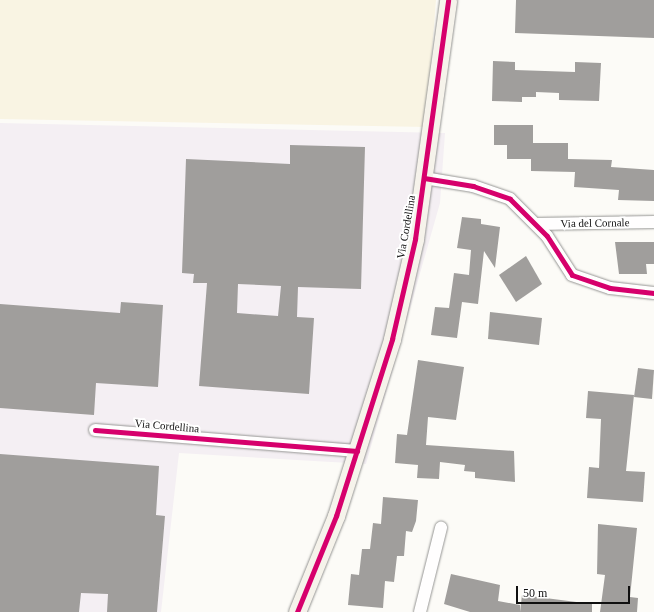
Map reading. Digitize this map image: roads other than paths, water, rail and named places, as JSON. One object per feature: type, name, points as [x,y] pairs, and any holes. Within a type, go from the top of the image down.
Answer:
[{"type":"street","name":"Via Cordellina","points":[[297,612],[336,516],[392,339],[415,239],[448,0]]},
{"type":"street","name":"Via del Cornale","points":[[424,178],[493,191],[510,199],[547,236],[572,275],[610,288],[654,293]]},
{"type":"street","name":"Via del Cornale","points":[[536,224],[654,222]]},
{"type":"street","name":"Via Cordellina","points":[[95,430],[357,451]]},
{"type":"street","points":[[420,612],[441,528]]}]
